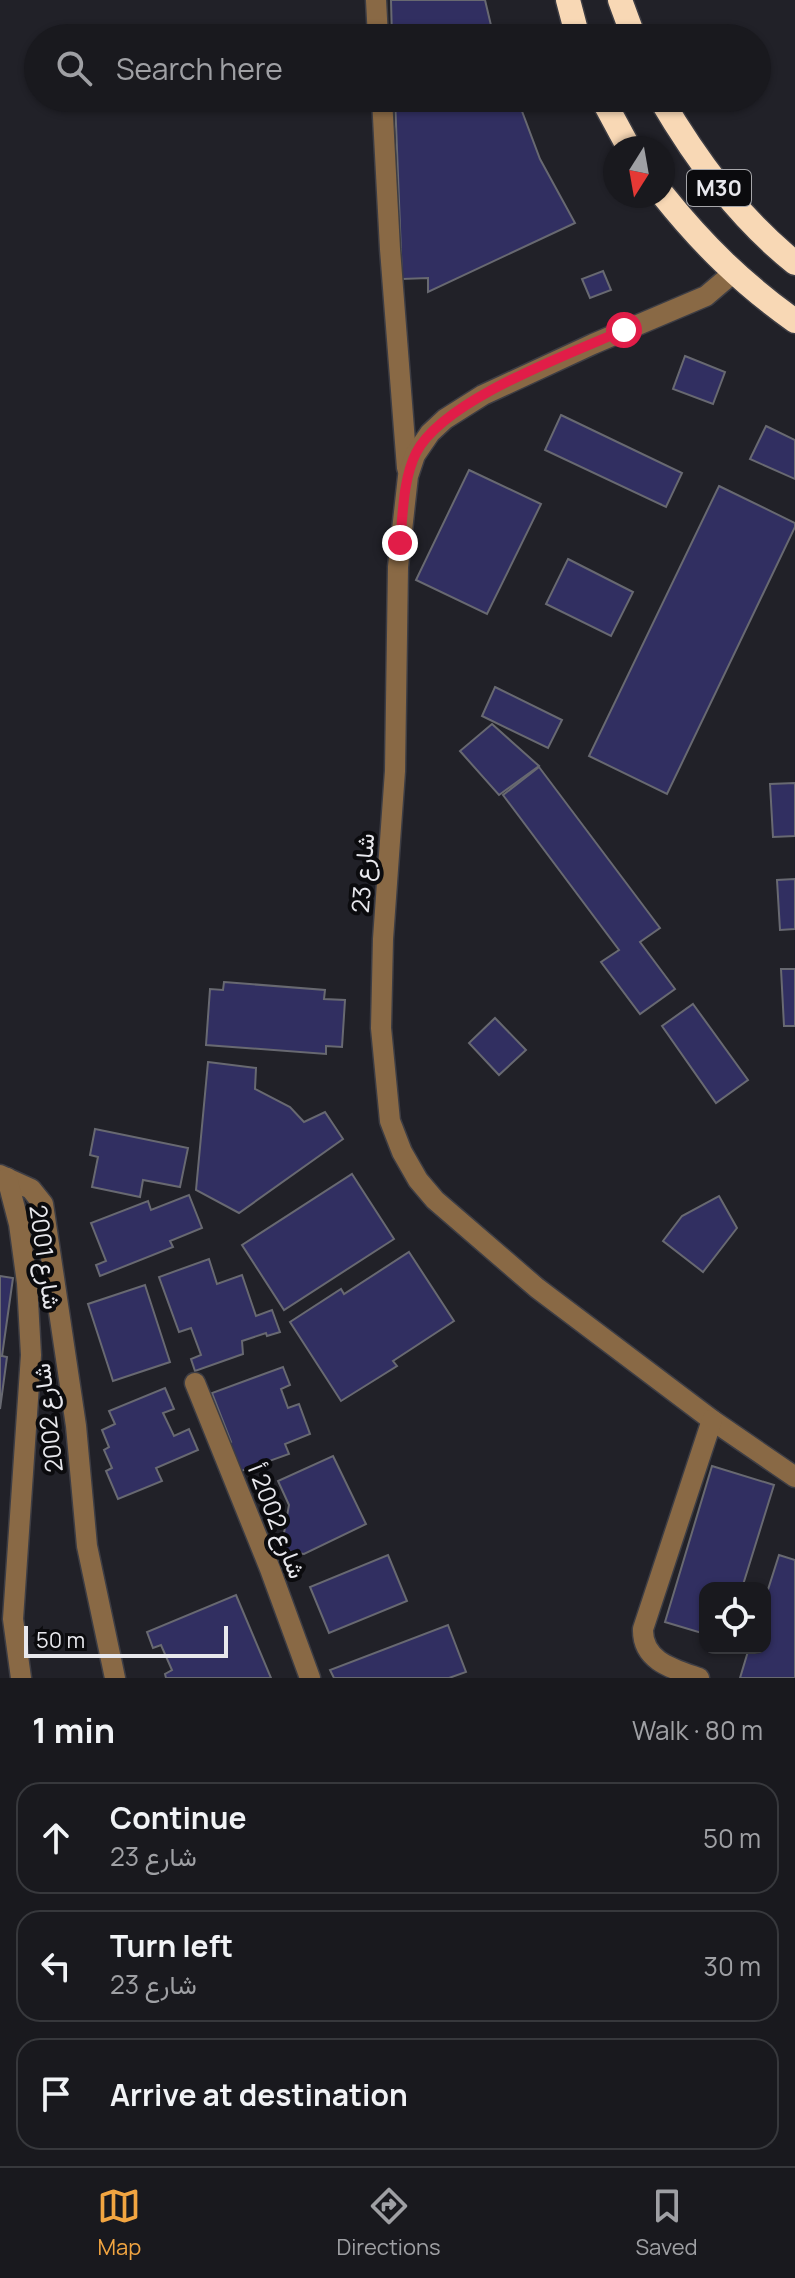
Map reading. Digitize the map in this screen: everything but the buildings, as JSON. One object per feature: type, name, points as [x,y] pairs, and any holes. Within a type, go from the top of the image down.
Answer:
[{"type":"highway","points":[[568,0],[574,24]]},
{"type":"highway","points":[[620,0],[629,24]]},
{"type":"highway","points":[[610,112],[623,136]]},
{"type":"highway","name":"M30","points":[[668,112],[690,148],[727,198],[795,263]]},
{"type":"highway","name":"M30","points":[[675,208],[733,273],[757,295],[795,321]]},
{"type":"street","points":[[376,0],[377,24]]},
{"type":"street","points":[[383,112],[408,476]]},
{"type":"street","name":"شارع 23","points":[[733,273],[706,296],[483,395],[458,410],[422,443],[408,476],[398,567],[395,771],[383,939],[381,1028],[390,1121],[402,1152],[418,1180],[454,1218],[537,1288],[712,1420],[795,1477]]},
{"type":"street","name":"شارع 2001","points":[[4,1176],[19,1224],[27,1283],[31,1355],[13,1619],[21,1678]]},
{"type":"street","name":"شارع 2002","points":[[4,1176],[31,1189],[43,1204],[76,1426],[87,1546],[115,1678]]},
{"type":"street","name":"شارع 2002 أ","points":[[195,1383],[310,1678]]},
{"type":"street","points":[[699,1678],[666,1666],[651,1656],[645,1646],[643,1629],[712,1420]]},
{"type":"route","points":[[400,543],[408,476],[415,455],[430,433],[445,419],[483,395],[624,330]]}]
